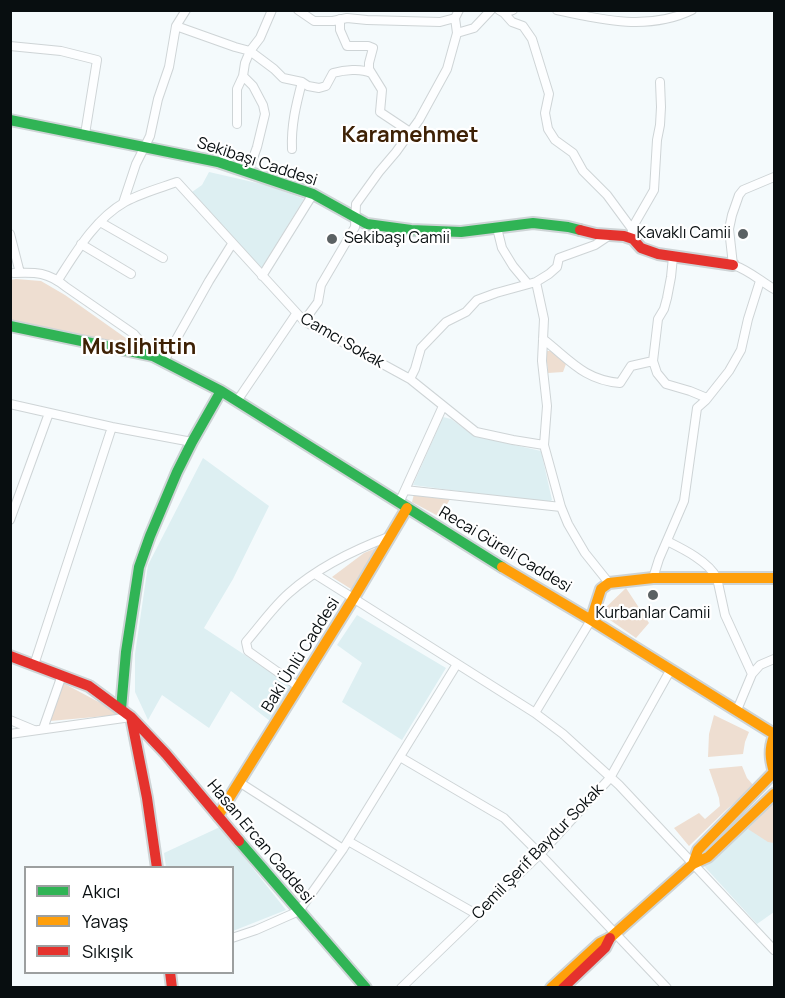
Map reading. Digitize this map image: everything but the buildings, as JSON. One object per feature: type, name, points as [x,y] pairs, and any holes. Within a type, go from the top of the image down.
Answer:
[{"type":"street","points":[[58,280],[81,244],[100,222],[123,203],[136,164],[150,136],[158,99],[169,67],[176,26],[186,10]]},
{"type":"street","points":[[237,124],[237,89],[250,51],[260,38],[272,10]]},
{"type":"street","points":[[298,10],[314,21],[347,18],[440,22],[457,14],[457,33],[447,69],[419,120],[356,204],[355,227],[321,285],[318,302],[304,321]]},
{"type":"street","points":[[357,10],[361,20]]},
{"type":"street","points":[[457,33],[474,28],[491,10]]},
{"type":"street","points":[[557,10],[632,23],[657,21],[680,16],[692,10]]},
{"type":"street","points":[[505,11],[512,22],[523,26],[532,39],[549,94],[545,113],[548,129],[555,140],[573,153],[584,171],[607,195],[633,234]]},
{"type":"street","points":[[340,19],[340,30],[347,46],[373,48],[369,63],[371,73],[382,90],[380,112],[410,132]]},
{"type":"street","points":[[176,26],[250,51],[283,78],[302,82],[308,86],[319,88],[326,86],[333,73],[342,70],[371,73]]},
{"type":"street","points":[[10,46],[61,51],[97,60],[85,134]]},
{"type":"street","points":[[243,76],[253,86],[265,114],[248,172]]},
{"type":"street","points":[[292,149],[291,130],[302,82]]},
{"type":"street","points":[[633,234],[654,190],[660,125],[660,82]]},
{"type":"street","name":"Sekibaşı Caddesi","points":[[10,120],[218,162],[313,194],[354,219],[367,224],[411,230],[460,232],[533,223],[568,227],[596,234],[633,234],[641,248],[658,254],[733,265]]},
{"type":"street","points":[[774,177],[743,190],[739,195],[729,229],[733,265],[745,269],[774,289]]},
{"type":"street","name":"Camcı Sokak","points":[[123,203],[177,182],[304,321],[410,380],[476,432],[543,445]]},
{"type":"street","points":[[262,276],[313,194]]},
{"type":"street","points":[[100,222],[163,258]]},
{"type":"street","points":[[497,228],[502,248],[513,266],[532,283],[544,319],[542,361],[547,406],[543,445],[561,507],[585,553],[609,583]]},
{"type":"street","points":[[10,234],[17,273],[36,272],[58,280],[134,334],[153,356]]},
{"type":"street","points":[[410,380],[422,348],[446,322],[466,312],[477,300],[532,283],[549,274],[557,267],[560,258],[596,246],[610,235]]},
{"type":"street","points":[[81,244],[131,274]]},
{"type":"street","points":[[164,361],[232,244]]},
{"type":"street","points":[[673,257],[667,298],[658,319],[653,361],[657,373],[666,384],[707,399]]},
{"type":"street","points":[[653,578],[684,501],[697,408],[729,371],[741,350],[760,281]]},
{"type":"street","points":[[237,401],[296,314]]},
{"type":"street","name":"Recai Güreli Caddesi","points":[[10,326],[153,356],[221,391],[774,735]]},
{"type":"street","points":[[543,339],[582,371],[606,382],[620,383],[631,366],[653,361]]},
{"type":"street","points":[[121,709],[126,652],[139,567],[177,472],[221,391]]},
{"type":"street","points":[[10,404],[192,442]]},
{"type":"street","points":[[403,506],[405,490],[443,406]]},
{"type":"street","points":[[10,520],[49,413]]},
{"type":"street","points":[[34,665],[112,427]]},
{"type":"street","points":[[405,490],[561,507]]},
{"type":"street","name":"Baki Ünlü Caddesi","points":[[218,816],[391,536],[403,506]]},
{"type":"street","points":[[298,687],[248,651],[246,642],[289,593],[315,574],[358,549],[391,536]]},
{"type":"street","points":[[667,541],[691,553],[714,573],[725,615],[752,674]]},
{"type":"street","points":[[315,574],[535,713],[563,734],[610,778],[774,950]]},
{"type":"street","points":[[535,713],[591,620],[601,589],[609,583],[653,578],[774,578]]},
{"type":"street","name":"Hasan Ercan Caddesi","points":[[10,656],[89,686],[131,717],[166,754],[366,987]]},
{"type":"street","points":[[736,710],[752,674],[760,664],[774,659]]},
{"type":"street","points":[[234,937],[299,911],[344,849],[457,664]]},
{"type":"street","name":"Cemil Şerif Baydur Sokak","points":[[401,987],[540,854],[610,778],[671,669]]},
{"type":"street","points":[[39,730],[62,675]]},
{"type":"street","points":[[10,734],[131,717],[147,798],[157,866]]},
{"type":"street","points":[[10,720],[39,730]]},
{"type":"street","points":[[693,864],[699,850],[774,772],[770,753],[774,735]]},
{"type":"street","points":[[400,757],[504,818],[540,854],[612,936],[667,987]]},
{"type":"street","points":[[239,783],[344,849]]},
{"type":"street","points":[[550,987],[693,864],[708,857],[774,794]]},
{"type":"street","points":[[348,842],[478,915]]},
{"type":"street","points":[[563,987],[605,948],[612,936]]},
{"type":"shaded area","points":[[209,172],[266,185],[304,199],[261,269],[192,192],[202,185]]},
{"type":"shaded area","points":[[10,280],[41,281],[65,295],[137,346],[11,322]]},
{"type":"shaded area","points":[[546,351],[551,351],[566,364],[563,372],[548,373]]},
{"type":"shaded area","points":[[443,417],[451,419],[474,436],[541,451],[552,500],[547,503],[413,485]]},
{"type":"shaded area","points":[[203,458],[269,506],[233,579],[204,628],[292,686],[270,721],[231,691],[209,728],[162,695],[148,720],[135,692],[135,654],[148,565]]},
{"type":"shaded area","points":[[414,494],[450,499],[440,517],[412,502]]},
{"type":"shaded area","points":[[376,548],[351,589],[332,577],[364,553]]},
{"type":"shaded area","points":[[626,588],[649,623],[636,638],[600,613]]},
{"type":"shaded area","points":[[357,615],[446,668],[402,740],[342,702],[362,663],[337,645]]},
{"type":"shaded area","points":[[63,683],[110,708],[117,715],[50,721]]},
{"type":"shaded area","points":[[714,715],[749,732],[743,754],[708,757],[709,734]]},
{"type":"shaded area","points":[[742,766],[747,778],[754,786],[689,846],[674,828],[699,813],[705,819],[720,806],[709,769]]},
{"type":"shaded area","points":[[774,800],[774,912],[757,924],[704,866]]},
{"type":"shaded area","points":[[774,802],[774,843],[768,842],[748,829]]},
{"type":"shaded area","points":[[220,827],[286,910],[234,931],[234,866],[166,866],[164,853]]},
{"type":"traffic: fast","points":[[10,120],[218,162],[313,194],[367,224],[411,230],[461,232],[533,223],[580,230]]},
{"type":"traffic: fast","points":[[10,326],[153,356],[221,391],[502,567]]},
{"type":"traffic: fast","points":[[121,709],[126,652],[139,567],[177,472],[221,391]]},
{"type":"traffic: fast","points":[[239,841],[366,988]]},
{"type":"traffic: slow","points":[[218,816],[407,508]]},
{"type":"traffic: slow","points":[[502,567],[774,734]]},
{"type":"traffic: slow","points":[[591,620],[601,589],[609,583],[653,578],[774,578]]},
{"type":"traffic: slow","points":[[774,736],[771,745],[774,772]]},
{"type":"traffic: slow","points":[[693,864],[698,850],[774,772]]},
{"type":"traffic: slow","points":[[551,988],[693,864],[708,857],[774,794]]},
{"type":"traffic: jam","points":[[580,230],[596,234],[624,236],[633,239],[641,248],[658,254],[733,265]]},
{"type":"traffic: jam","points":[[10,656],[89,686],[131,717],[166,754],[239,841]]},
{"type":"traffic: jam","points":[[131,717],[147,798],[157,866]]},
{"type":"traffic: jam","points":[[563,988],[605,948],[610,938]]},
{"type":"traffic: jam","points":[[170,974],[172,988]]},
{"type":"place","name":"Kavaklı Camii","points":[[743,234]]},
{"type":"place","name":"Sekibaşı Camii","points":[[332,239]]},
{"type":"place","name":"Kurbanlar Camii","points":[[653,595]]},
{"type":"district","name":"Karamehmet","points":[[410,136]]},
{"type":"district","name":"Muslihittin","points":[[139,348]]}]
